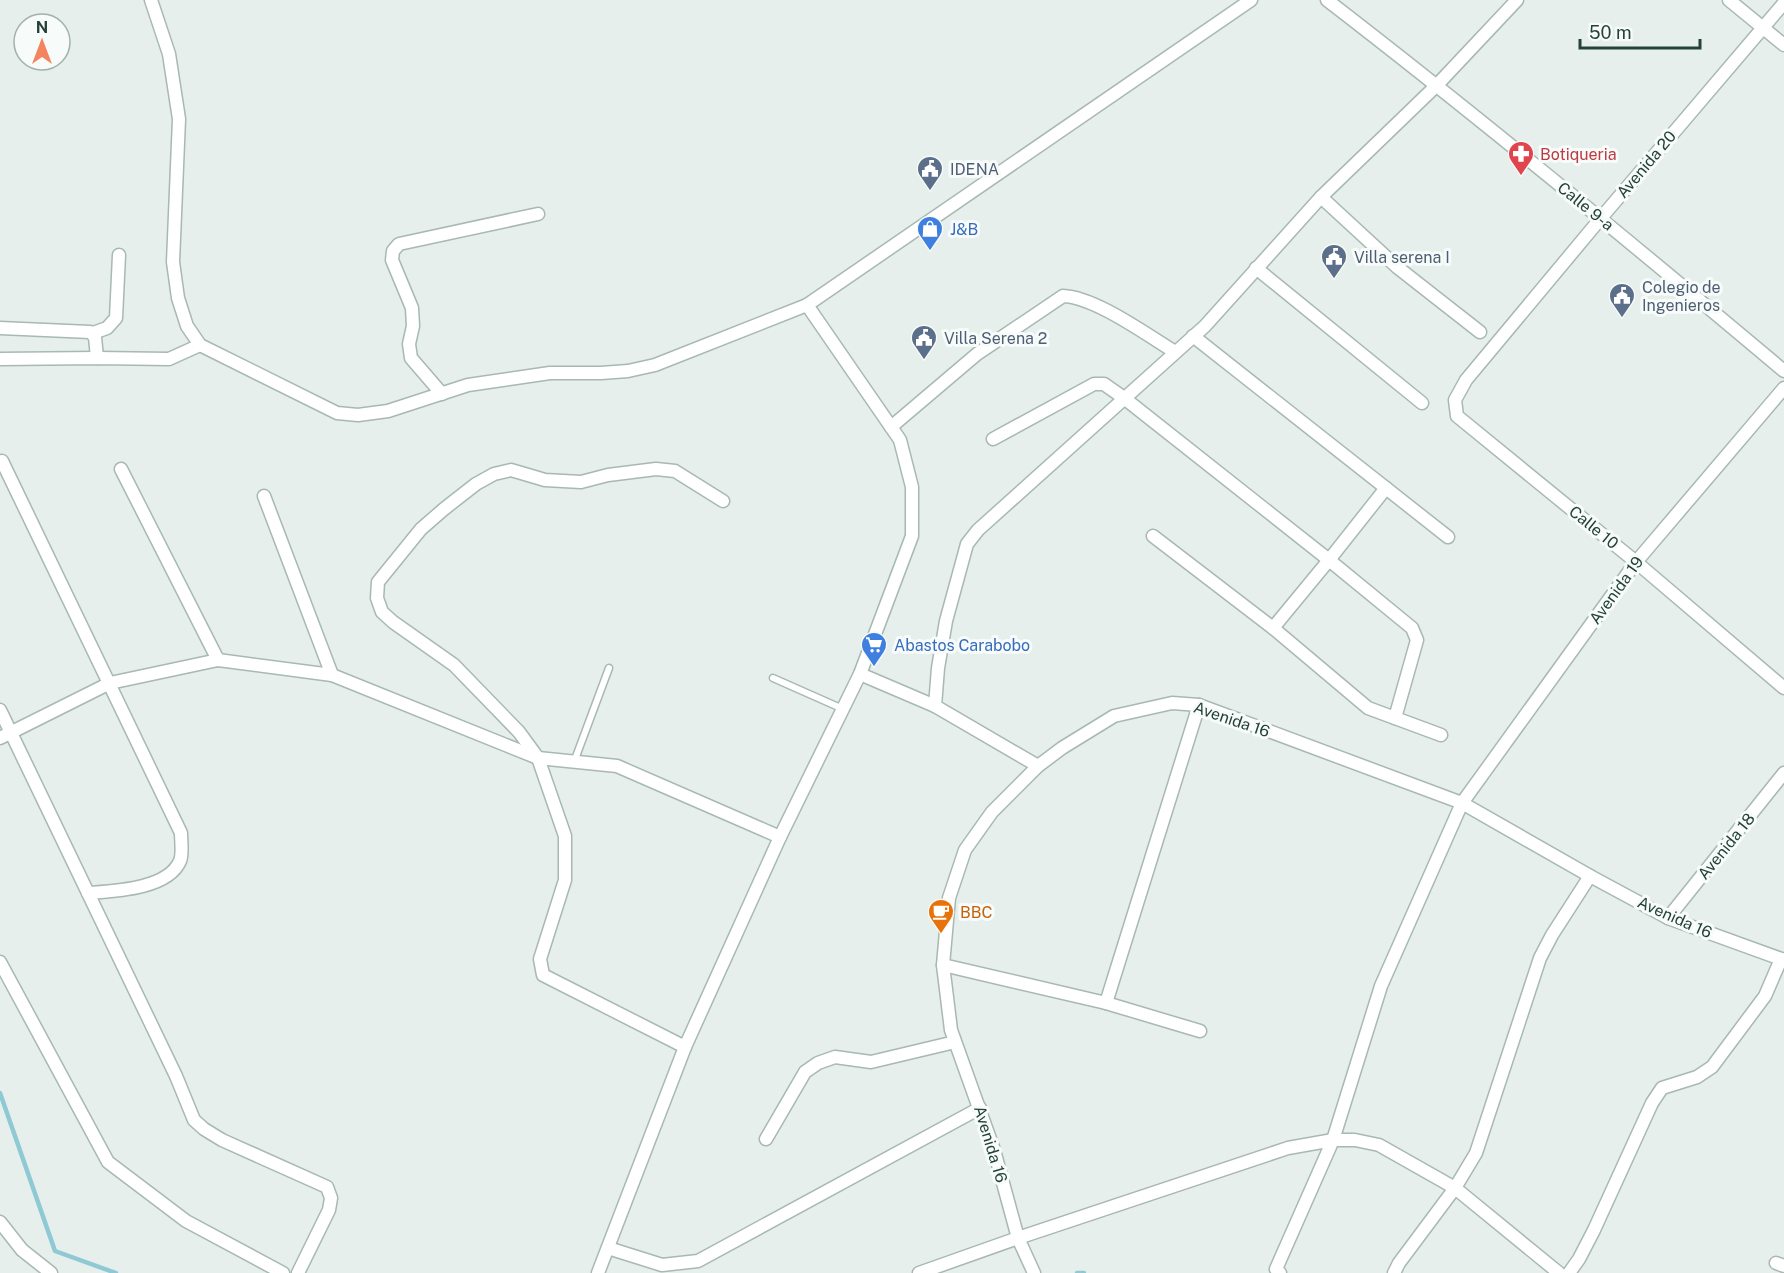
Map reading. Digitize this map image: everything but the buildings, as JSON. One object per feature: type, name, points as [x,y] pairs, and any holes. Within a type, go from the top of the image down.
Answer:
[{"type":"street","points":[[151,0],[169,54],[179,119],[173,262],[178,298],[187,326],[200,345],[337,413],[358,415],[388,411],[468,385],[550,373],[628,371],[655,365],[807,305],[1251,0]]},
{"type":"street","name":"Calle 9-a","points":[[1327,0],[1437,85],[1784,371]]},
{"type":"street","points":[[935,706],[938,668],[946,621],[967,544],[978,530],[1204,326],[1321,197],[1437,85],[1517,0]]},
{"type":"street","points":[[1729,0],[1784,45]]},
{"type":"street","name":"Avenida 20","points":[[1457,416],[1455,400],[1466,380],[1600,218],[1784,3]]},
{"type":"street","points":[[1321,197],[1397,267],[1480,332]]},
{"type":"street","points":[[442,394],[411,358],[409,344],[413,326],[412,308],[392,260],[393,251],[399,244],[538,214]]},
{"type":"street","points":[[0,328],[93,333],[107,328],[116,318],[119,255]]},
{"type":"street","points":[[1256,268],[1422,403]]},
{"type":"street","points":[[891,427],[977,354],[1064,296],[1095,304],[1175,352]]},
{"type":"street","points":[[598,1273],[685,1047],[780,837],[860,674],[912,536],[912,487],[900,440],[807,305]]},
{"type":"street","points":[[93,333],[97,357]]},
{"type":"street","points":[[1193,336],[1448,537]]},
{"type":"street","points":[[0,359],[97,357],[169,359],[200,345]]},
{"type":"street","points":[[993,439],[1094,384],[1104,384],[1412,628],[1417,640],[1395,718]]},
{"type":"street","name":"Avenida 19","points":[[1280,1273],[1276,1269],[1333,1140],[1381,986],[1462,803],[1636,562],[1784,388]]},
{"type":"street","name":"Calle 10","points":[[1457,416],[1636,562],[1784,688]]},
{"type":"street","points":[[2,461],[182,833],[181,860],[171,875],[131,890],[88,893]]},
{"type":"street","points":[[121,469],[218,660]]},
{"type":"street","points":[[685,1047],[543,975],[540,959],[565,880],[565,836],[538,758],[519,732],[454,665],[382,612],[377,598],[378,582],[421,530],[444,509],[476,484],[494,474],[511,470],[545,480],[581,482],[608,475],[656,469],[675,471],[723,501]]},
{"type":"street","points":[[1273,628],[1386,488]]},
{"type":"street","points":[[264,496],[332,675]]},
{"type":"street","points":[[1153,536],[1273,628],[1368,708],[1441,735]]},
{"type":"street","points":[[5,735],[110,683],[218,660],[332,675],[538,758],[616,766],[780,837]]},
{"type":"street","points":[[860,674],[935,706],[1038,766]]},
{"type":"street","name":"Avenida 16","points":[[1034,1273],[1018,1238],[994,1150],[951,1030],[943,965],[949,898],[965,850],[992,812],[1038,766],[1062,748],[1114,716],[1172,703],[1199,705],[1462,803],[1668,918],[1783,960]]},
{"type":"street","points":[[1106,1003],[1199,705]]},
{"type":"street","points":[[0,710],[5,735],[88,893],[176,1076],[194,1120],[222,1140],[327,1186],[332,1198],[329,1210],[298,1273]]},
{"type":"street","name":"Avenida 18","points":[[1668,918],[1784,773]]},
{"type":"street","points":[[1394,1273],[1455,1188],[1476,1153],[1540,958],[1552,934],[1590,876]]},
{"type":"street","points":[[1569,1273],[1594,1230],[1652,1103],[1662,1089],[1697,1077],[1712,1067],[1765,996],[1783,960]]},
{"type":"street","points":[[0,962],[108,1162],[186,1221],[283,1273]]},
{"type":"street","points":[[943,965],[1106,1003],[1200,1031]]},
{"type":"street","points":[[766,1139],[805,1072],[819,1063],[835,1058],[872,1062],[955,1042]]},
{"type":"street","points":[[608,1248],[662,1265],[698,1261],[980,1108]]},
{"type":"street","points":[[919,1273],[1288,1148],[1333,1140],[1355,1140],[1378,1145],[1455,1188],[1559,1273]]},
{"type":"street","points":[[0,1222],[22,1250],[51,1273]]},
{"type":"lane","points":[[574,763],[609,668]]},
{"type":"lane","points":[[773,678],[843,709]]},
{"type":"waterway","points":[[0,1093],[55,1251],[116,1273]]},
{"type":"waterway","points":[[1077,1273],[1084,1273]]},
{"type":"place","name":"Botiqueria","points":[[1521,177]]},
{"type":"place","name":"IDENA","points":[[930,192]]},
{"type":"place","name":"J&B","points":[[930,252]]},
{"type":"place","name":"Villa serena I","points":[[1334,280]]},
{"type":"place","name":"Colegio de Ingenieros","points":[[1622,319]]},
{"type":"place","name":"Villa Serena 2","points":[[924,361]]},
{"type":"place","name":"Abastos Carabobo","points":[[874,668]]},
{"type":"place","name":"BBC","points":[[941,935]]}]
